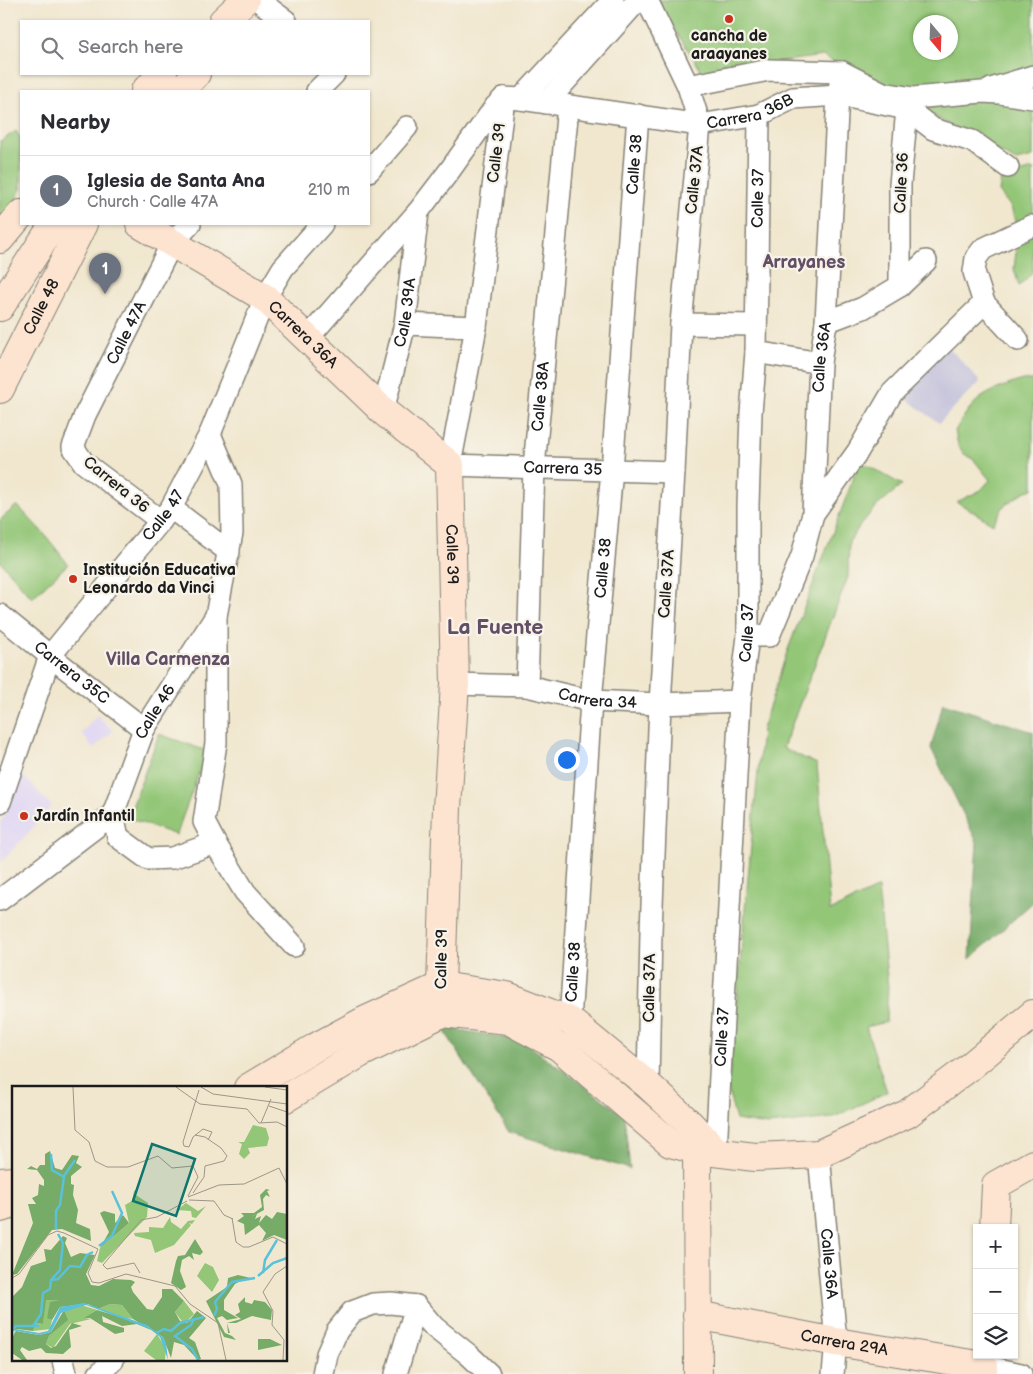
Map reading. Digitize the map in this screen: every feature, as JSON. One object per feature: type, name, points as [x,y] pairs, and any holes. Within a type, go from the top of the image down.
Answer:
[{"type":"main road","points":[[225,20],[251,6]]},
{"type":"main road","points":[[146,90],[162,75]]},
{"type":"main road","points":[[163,90],[176,75]]},
{"type":"main road","points":[[181,90],[195,75]]},
{"type":"main road","points":[[0,239],[20,215]]},
{"type":"main road","name":"Calle 48","points":[[0,307],[53,225]]},
{"type":"main road","name":"Calle 48","points":[[0,389],[82,225]]},
{"type":"main road","name":"Carrera 36A","points":[[145,225],[181,233],[265,298],[383,410],[450,465]]},
{"type":"main road","name":"Calle 39","points":[[442,1013],[441,986],[447,808],[455,684],[450,465]]},
{"type":"main road","points":[[251,1086],[364,1021],[441,986],[507,996],[570,1021],[648,1085],[690,1124],[706,1150]]},
{"type":"main road","points":[[288,1097],[361,1053],[442,1013],[508,1020],[559,1048],[670,1143],[755,1157],[819,1154],[907,1114],[967,1069],[1033,1014]]},
{"type":"main road","name":"Calle 37","points":[[698,1374],[698,1315],[706,1150]]},
{"type":"main road","points":[[994,1224],[996,1185],[1031,1168]]},
{"type":"main road","name":"Carrera 29A","points":[[698,1315],[836,1342],[984,1365]]},
{"type":"street","points":[[307,338],[418,212],[495,106],[513,99],[613,0]]},
{"type":"street","points":[[546,103],[638,0]]},
{"type":"street","name":"Calle 37A","points":[[647,0],[688,86],[700,125],[681,324],[660,704],[651,931],[648,1085]]},
{"type":"street","points":[[251,6],[284,20]]},
{"type":"street","points":[[688,86],[770,70],[842,72],[883,93],[908,109]]},
{"type":"street","name":"Calle 36A","points":[[748,636],[769,636],[802,556],[813,514],[820,363],[826,322],[838,95],[842,72]]},
{"type":"street","points":[[318,90],[333,75]]},
{"type":"street","points":[[982,92],[1033,76]]},
{"type":"street","points":[[883,93],[913,98],[982,92],[1033,98]]},
{"type":"street","name":"Carrera 36B","points":[[513,99],[700,125],[759,115],[793,98],[838,95],[908,109],[933,129],[972,141],[1008,167]]},
{"type":"street","name":"Calle 39","points":[[450,465],[476,327],[513,99]]},
{"type":"street","name":"Calle 38A","points":[[527,686],[534,467],[568,106]]},
{"type":"street","name":"Calle 36","points":[[900,286],[900,184],[908,109]]},
{"type":"street","name":"Calle 38","points":[[570,1021],[591,701],[612,470],[638,115]]},
{"type":"street","name":"Calle 37","points":[[706,1150],[740,702],[748,636],[748,496],[751,413],[756,352],[759,115]]},
{"type":"street","points":[[370,170],[407,127]]},
{"type":"street","name":"Calle 39A","points":[[383,410],[405,324],[418,212]]},
{"type":"street","name":"Calle 47","points":[[0,802],[50,656],[166,514],[210,434],[265,298],[283,268],[321,225]]},
{"type":"street","points":[[1018,340],[984,303],[974,272],[976,258],[984,249],[1031,226]]},
{"type":"street","name":"Calle 47A","points":[[73,446],[85,415],[181,233]]},
{"type":"street","points":[[826,322],[863,308],[900,286],[926,261]]},
{"type":"street","points":[[813,514],[858,451],[892,393],[984,303]]},
{"type":"street","points":[[405,324],[476,327]]},
{"type":"street","points":[[681,324],[756,325]]},
{"type":"street","points":[[756,352],[820,363]]},
{"type":"street","points":[[210,434],[231,484],[232,533],[216,616],[216,743],[204,822],[245,892],[294,946]]},
{"type":"street","name":"Carrera 36","points":[[73,446],[84,463],[229,552]]},
{"type":"street","name":"Carrera 35","points":[[450,465],[674,472]]},
{"type":"street","name":"Carrera 35C","points":[[0,615],[144,729]]},
{"type":"street","name":"Calle 46","points":[[113,814],[144,729],[216,616]]},
{"type":"street","name":"Carrera 34","points":[[455,684],[527,686],[591,701],[660,704],[740,702]]},
{"type":"street","points":[[0,900],[113,814],[118,837],[148,859],[172,858],[215,843]]},
{"type":"street","name":"Calle 36A","points":[[819,1154],[836,1342],[833,1374]]},
{"type":"street","points":[[323,1374],[327,1354],[337,1331],[352,1312],[373,1304],[391,1302],[416,1306],[434,1327],[489,1374]]},
{"type":"street","points":[[396,1374],[416,1306]]},
{"type":"street","points":[[99,1374],[111,1362]]},
{"type":"street","name":"Carrera 29A","points":[[984,1365],[1021,1374]]},
{"type":"shaded area","points":[[947,347],[980,382],[939,423],[902,396]]},
{"type":"shaded area","points":[[97,715],[113,731],[93,749],[82,733]]},
{"type":"shaded area","name":"Jardín Infantil","points":[[23,775],[52,806],[1,863],[0,825]]},
{"type":"green space","points":[[656,0],[1033,0],[1033,157],[1016,161],[823,56],[702,72]]},
{"type":"green space","points":[[16,131],[20,137],[20,191],[14,203],[0,219],[0,140]]},
{"type":"green space","points":[[1033,169],[1033,272],[1019,286],[1014,269],[1019,235],[1011,207],[999,192],[1001,178]]},
{"type":"green space","points":[[1022,380],[1033,380],[1033,489],[1024,492],[1004,506],[993,524],[957,502],[981,490],[990,480],[974,460],[964,454],[958,445],[955,431],[967,412],[978,400],[1002,387]]},
{"type":"green space","points":[[860,461],[902,485],[878,505],[861,524],[849,542],[848,577],[783,748],[817,764],[830,911],[878,888],[888,987],[886,1022],[866,1027],[887,1092],[832,1118],[768,1125],[736,1120],[728,1091],[762,729],[787,652]]},
{"type":"green space","points":[[17,505],[46,536],[68,564],[32,598],[0,561],[0,520]]},
{"type":"green space","points":[[943,703],[1033,732],[1033,902],[970,959],[977,842],[931,748]]},
{"type":"green space","points":[[159,734],[207,751],[176,835],[128,818]]},
{"type":"green space","points":[[442,1027],[523,1041],[624,1115],[630,1169],[509,1132]]},
{"type":"place","name":"cancha de araayanes","points":[[729,19]]},
{"type":"place","name":"Iglesia de Santa Ana","points":[[105,294]]},
{"type":"place","name":"Institución Educativa Leonardo da Vinci","points":[[73,579]]},
{"type":"place","name":"Jardín Infantil","points":[[24,816]]},
{"type":"district","name":"Arrayanes","points":[[804,262]]},
{"type":"district","name":"La Fuente","points":[[495,627]]},
{"type":"district","name":"Villa Carmenza","points":[[168,659]]}]
